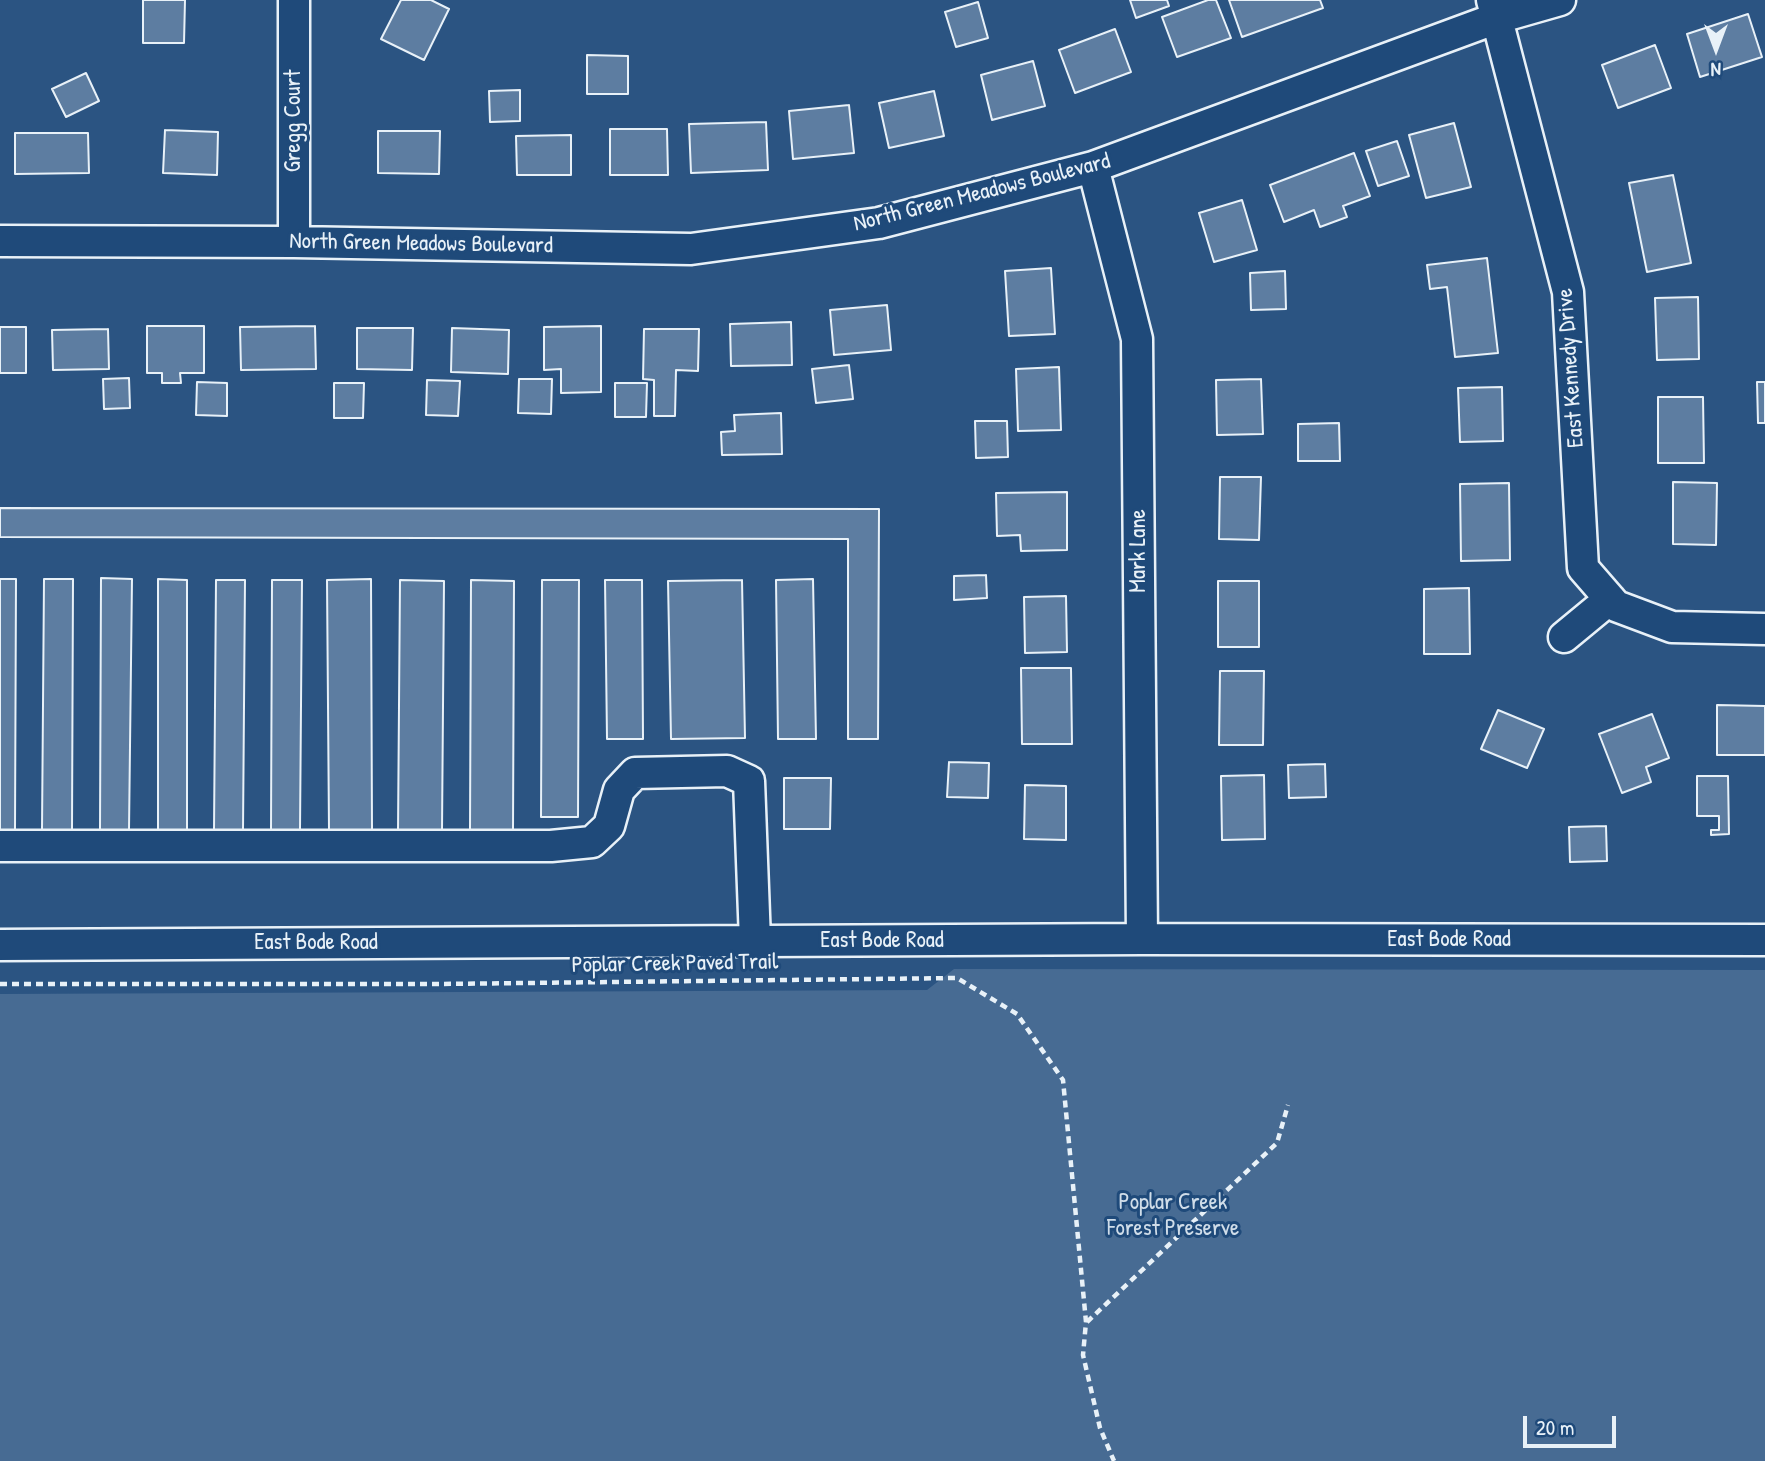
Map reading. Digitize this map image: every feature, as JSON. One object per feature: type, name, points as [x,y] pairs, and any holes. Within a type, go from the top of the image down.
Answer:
[{"type":"street","name":"Gregg Court","points":[[294,0],[294,242]]},
{"type":"street","name":"North Green Meadows Boulevard","points":[[0,241],[294,242],[691,249],[879,223],[1093,167],[1494,9],[1560,0]]},
{"type":"street","name":"East Kennedy Drive","points":[[1494,9],[1569,292],[1583,568],[1613,602]]},
{"type":"street","name":"Mark Lane","points":[[1093,167],[1137,339],[1142,939]]},
{"type":"street","points":[[1564,637],[1613,602],[1672,627],[1765,629]]},
{"type":"street","points":[[0,846],[564,845],[592,842],[609,827],[619,790],[635,773],[727,771],[749,781],[755,941]]},
{"type":"street","name":"East Bode Road","points":[[0,945],[1142,939],[1765,940]]},
{"type":"path","name":"Poplar Creek Paved Trail","points":[[0,984],[438,984],[957,978],[1017,1014],[1063,1080],[1086,1322],[1083,1355],[1100,1428],[1114,1461]]},
{"type":"path","points":[[1086,1322],[1276,1143],[1288,1105]]},
{"type":"green space","name":"Poplar Creek Forest Preserve","points":[[954,969],[1765,970],[1765,1461],[0,1461],[0,994],[927,990]]},
{"type":"building","points":[[143,0],[185,0],[184,43],[143,43]]},
{"type":"building","points":[[401,0],[431,0],[449,9],[424,60],[381,39]]},
{"type":"building","points":[[1130,0],[1167,0],[1169,6],[1136,18]]},
{"type":"building","points":[[1208,0],[1216,0],[1231,38],[1177,57],[1162,17]]},
{"type":"building","points":[[1229,0],[1320,0],[1323,8],[1242,37]]},
{"type":"building","points":[[978,2],[988,38],[956,47],[945,12]]},
{"type":"building","points":[[1748,14],[1762,57],[1700,77],[1687,34]]},
{"type":"building","points":[[1115,29],[1131,72],[1075,93],[1059,50]]},
{"type":"building","points":[[1655,45],[1671,88],[1618,108],[1602,65]]},
{"type":"building","points":[[587,55],[628,56],[628,94],[587,94]]},
{"type":"building","points":[[1033,61],[1045,106],[992,120],[981,75]]},
{"type":"building","points":[[86,73],[99,101],[66,117],[52,89]]},
{"type":"building","points":[[520,90],[520,121],[490,122],[489,91]]},
{"type":"building","points":[[934,91],[944,136],[889,148],[879,103]]},
{"type":"building","points":[[849,105],[854,153],[793,159],[789,111]]},
{"type":"building","points":[[766,122],[768,170],[691,173],[689,124]]},
{"type":"building","points":[[1454,123],[1471,187],[1426,198],[1409,135]]},
{"type":"building","points":[[610,129],[667,129],[668,175],[610,175]]},
{"type":"building","points":[[165,130],[218,132],[217,175],[163,173]]},
{"type":"building","points":[[378,131],[440,131],[439,174],[378,173]]},
{"type":"building","points":[[15,133],[88,133],[89,173],[15,174]]},
{"type":"building","points":[[571,135],[571,175],[517,175],[516,136]]},
{"type":"building","points":[[1397,141],[1409,176],[1378,186],[1366,151]]},
{"type":"building","points":[[1354,153],[1370,196],[1343,206],[1347,217],[1320,227],[1314,210],[1284,222],[1270,185]]},
{"type":"building","points":[[1673,175],[1691,263],[1647,272],[1629,183]]},
{"type":"building","points":[[1242,200],[1257,250],[1214,262],[1199,213]]},
{"type":"building","points":[[1487,258],[1498,353],[1455,357],[1447,287],[1430,289],[1427,265]]},
{"type":"building","points":[[1051,268],[1055,334],[1009,336],[1005,271]]},
{"type":"building","points":[[1285,271],[1286,309],[1251,310],[1250,273]]},
{"type":"building","points":[[1698,297],[1699,359],[1657,360],[1655,298]]},
{"type":"building","points":[[887,305],[891,350],[834,355],[830,310]]},
{"type":"building","points":[[791,322],[792,365],[731,366],[730,324]]},
{"type":"building","points":[[147,326],[204,326],[204,373],[180,373],[181,383],[162,383],[162,373],[147,373]]},
{"type":"building","points":[[315,326],[316,369],[241,370],[240,327]]},
{"type":"building","points":[[601,326],[601,392],[561,393],[561,369],[544,370],[544,327]]},
{"type":"building","points":[[0,327],[26,327],[26,373],[0,373]]},
{"type":"building","points":[[357,328],[413,328],[412,370],[357,369]]},
{"type":"building","points":[[452,328],[509,330],[508,374],[451,372]]},
{"type":"building","points":[[108,329],[109,369],[53,370],[52,330]]},
{"type":"building","points":[[644,329],[699,329],[698,371],[676,370],[675,416],[654,416],[654,380],[643,379]]},
{"type":"building","points":[[849,365],[853,399],[816,403],[812,369]]},
{"type":"building","points":[[1059,367],[1061,430],[1018,431],[1016,369]]},
{"type":"building","points":[[129,378],[130,408],[104,409],[103,379]]},
{"type":"building","points":[[519,379],[552,379],[551,414],[518,413]]},
{"type":"building","points":[[1261,379],[1263,434],[1217,435],[1216,380]]},
{"type":"building","points":[[427,380],[460,381],[458,416],[426,415]]},
{"type":"building","points":[[197,382],[227,383],[227,416],[196,415]]},
{"type":"building","points":[[1757,382],[1765,382],[1765,423],[1758,423]]},
{"type":"building","points":[[334,383],[364,383],[363,418],[334,418]]},
{"type":"building","points":[[615,383],[647,383],[646,417],[615,417]]},
{"type":"building","points":[[1502,387],[1503,441],[1460,442],[1458,388]]},
{"type":"building","points":[[1658,397],[1703,397],[1704,463],[1658,463]]},
{"type":"building","points":[[781,413],[782,454],[722,455],[721,432],[735,431],[734,415]]},
{"type":"building","points":[[975,421],[1007,421],[1008,457],[976,458]]},
{"type":"building","points":[[1339,423],[1340,461],[1298,461],[1298,424]]},
{"type":"building","points":[[1220,477],[1261,477],[1259,540],[1219,539]]},
{"type":"building","points":[[1673,482],[1717,483],[1716,545],[1673,544]]},
{"type":"building","points":[[1509,483],[1510,560],[1461,561],[1460,484]]},
{"type":"building","points":[[1067,492],[1067,550],[1021,551],[1020,535],[997,536],[996,493]]},
{"type":"building","points":[[0,508],[879,509],[878,739],[848,739],[848,539],[0,537]]},
{"type":"building","points":[[986,575],[987,598],[954,600],[954,576]]},
{"type":"building","points":[[101,578],[132,579],[129,830],[100,830]]},
{"type":"building","points":[[0,579],[16,579],[15,830],[0,830]]},
{"type":"building","points":[[44,579],[73,579],[72,830],[42,830]]},
{"type":"building","points":[[158,579],[187,580],[187,830],[158,830]]},
{"type":"building","points":[[371,579],[372,831],[329,831],[327,580]]},
{"type":"building","points":[[813,579],[816,739],[778,739],[776,580]]},
{"type":"building","points":[[216,580],[245,580],[243,831],[214,831]]},
{"type":"building","points":[[272,580],[302,580],[300,830],[271,830]]},
{"type":"building","points":[[400,580],[444,581],[442,831],[398,831]]},
{"type":"building","points":[[471,580],[514,581],[513,831],[470,831]]},
{"type":"building","points":[[542,580],[579,580],[578,817],[541,817]]},
{"type":"building","points":[[605,580],[642,580],[643,739],[607,739]]},
{"type":"building","points":[[742,580],[745,738],[671,739],[668,581]]},
{"type":"building","points":[[1218,581],[1259,581],[1259,647],[1218,647]]},
{"type":"building","points":[[1469,588],[1470,654],[1424,654],[1424,589]]},
{"type":"building","points":[[1066,596],[1067,652],[1025,653],[1024,597]]},
{"type":"building","points":[[1021,668],[1071,668],[1072,744],[1022,744]]},
{"type":"building","points":[[1220,671],[1264,671],[1263,745],[1219,745]]},
{"type":"building","points":[[1717,705],[1765,706],[1765,755],[1717,755]]},
{"type":"building","points":[[1498,710],[1544,729],[1527,768],[1481,749]]},
{"type":"building","points":[[1652,714],[1669,758],[1646,767],[1651,782],[1622,793],[1599,734]]},
{"type":"building","points":[[949,762],[989,763],[988,798],[947,797]]},
{"type":"building","points":[[1325,764],[1326,797],[1289,798],[1288,765]]},
{"type":"building","points":[[1264,775],[1265,839],[1222,840],[1221,776]]},
{"type":"building","points":[[1697,776],[1728,776],[1729,834],[1711,835],[1711,830],[1719,830],[1719,816],[1697,816]]},
{"type":"building","points":[[784,778],[831,778],[830,829],[784,829]]},
{"type":"building","points":[[1025,785],[1066,786],[1066,840],[1024,839]]},
{"type":"building","points":[[1606,826],[1607,861],[1570,862],[1569,827]]}]
